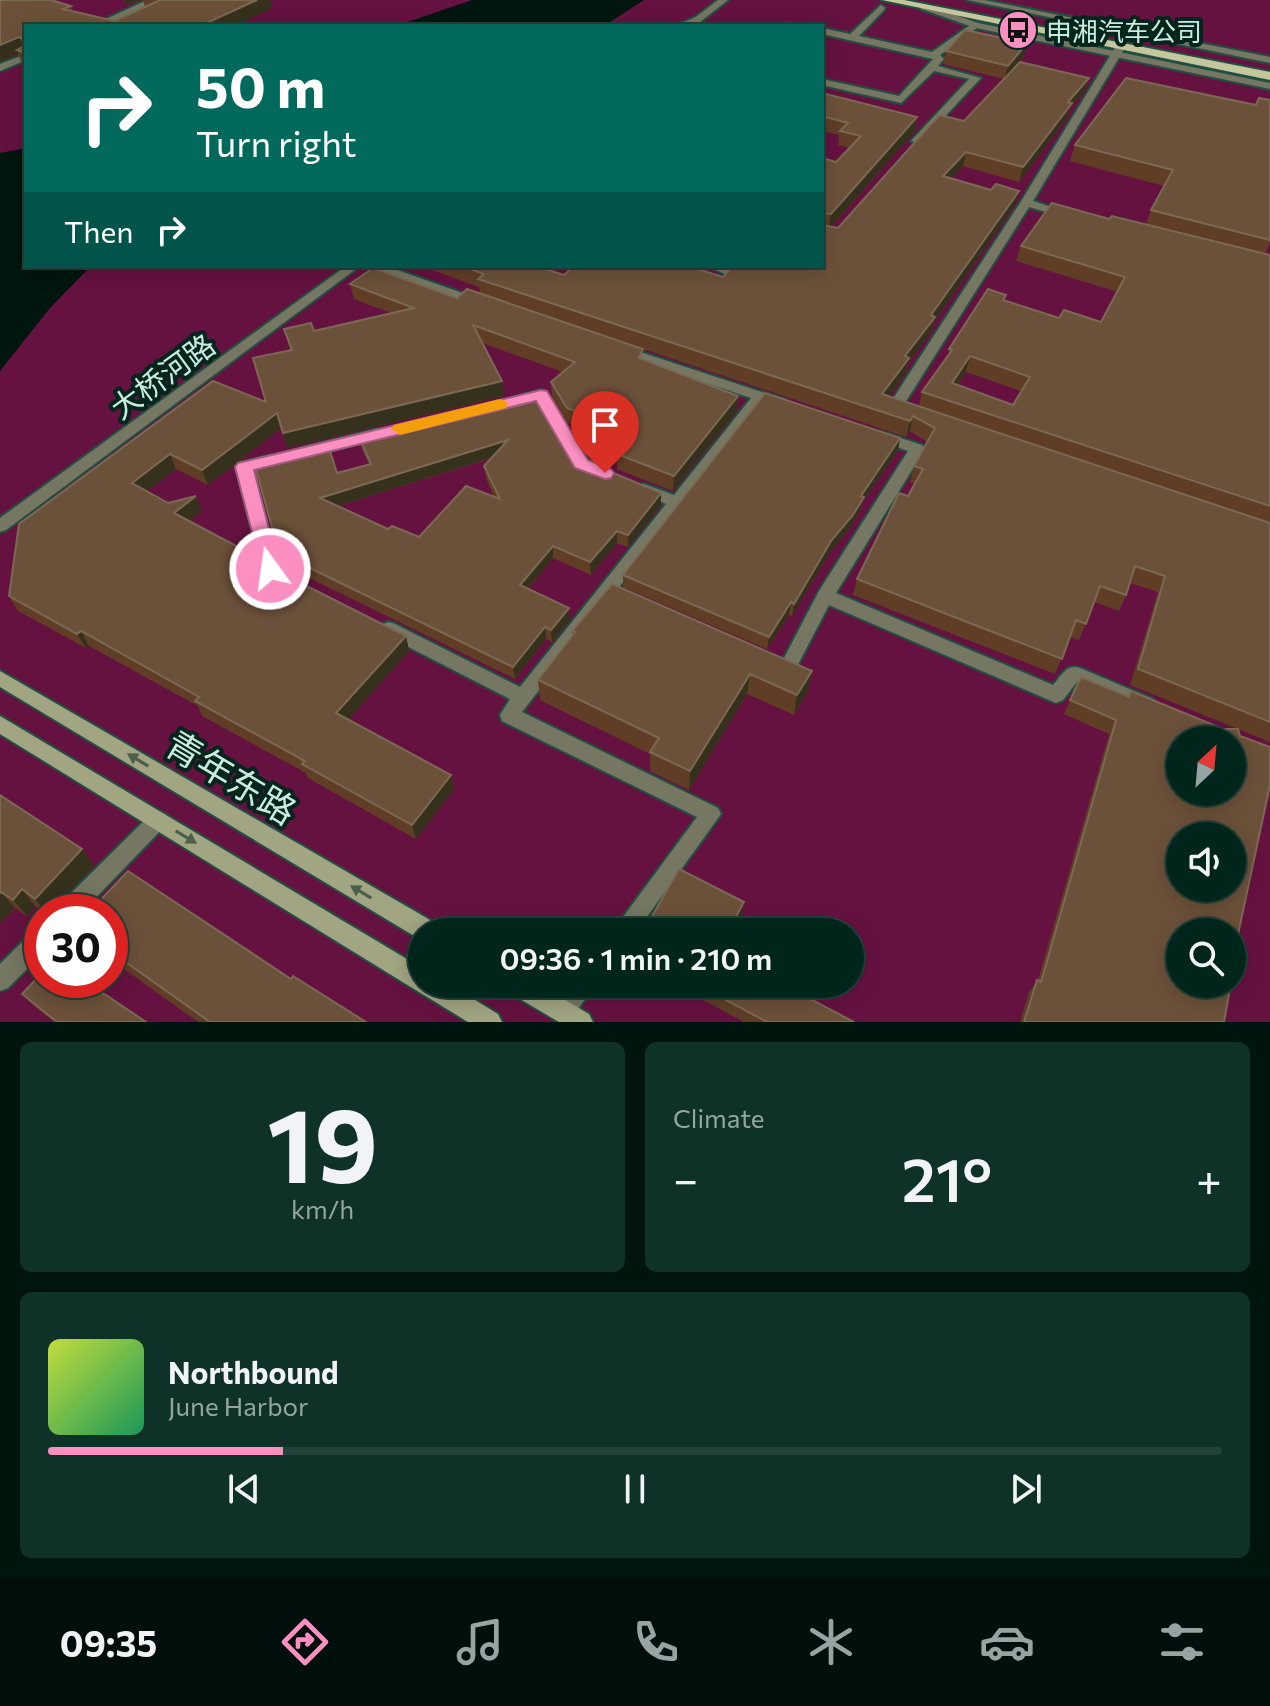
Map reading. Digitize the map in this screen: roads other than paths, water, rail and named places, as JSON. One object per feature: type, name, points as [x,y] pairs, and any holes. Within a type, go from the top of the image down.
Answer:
[{"type":"main road","points":[[884,4],[928,4],[1270,68]]},
{"type":"main road","points":[[928,4],[1119,51],[1270,76]]},
{"type":"main road","name":"青年东路","points":[[0,678],[408,920]]},
{"type":"main road","points":[[0,724],[408,972]]},
{"type":"main road","points":[[451,998],[490,1022]]},
{"type":"main road","points":[[540,998],[572,1017]]},
{"type":"street","points":[[100,24],[154,0]]},
{"type":"street","points":[[692,24],[724,0]]},
{"type":"street","points":[[971,0],[1270,60]]},
{"type":"street","points":[[852,37],[884,4]]},
{"type":"street","points":[[928,4],[976,25],[1119,51],[1270,86]]},
{"type":"street","points":[[685,24],[698,19]]},
{"type":"street","points":[[824,82],[901,100],[932,61],[976,25]]},
{"type":"street","points":[[824,31],[932,61],[976,78],[905,154]]},
{"type":"street","points":[[924,418],[894,408],[1119,51]]},
{"type":"street","points":[[0,68],[24,58]]},
{"type":"street","points":[[1026,203],[1087,219]]},
{"type":"street","name":"大桥河路","points":[[0,526],[351,268]]},
{"type":"street","points":[[380,268],[491,306]]},
{"type":"street","points":[[609,345],[803,410]]},
{"type":"street","points":[[497,406],[541,395],[582,464],[676,502]]},
{"type":"street","points":[[633,918],[711,814],[509,715],[613,595],[676,502],[760,396]]},
{"type":"street","points":[[759,657],[787,669],[825,596],[917,449],[860,430]]},
{"type":"street","points":[[298,583],[270,569],[244,467],[393,431]]},
{"type":"street","points":[[825,596],[1056,695],[1074,673],[1158,709]]},
{"type":"street","points":[[368,619],[523,697]]},
{"type":"street","points":[[85,894],[158,820]]},
{"type":"street","points":[[0,980],[24,956]]},
{"type":"street","points":[[572,1017],[579,998]]},
{"type":"place","name":"申湘汽车公司","points":[[1018,30]]}]
